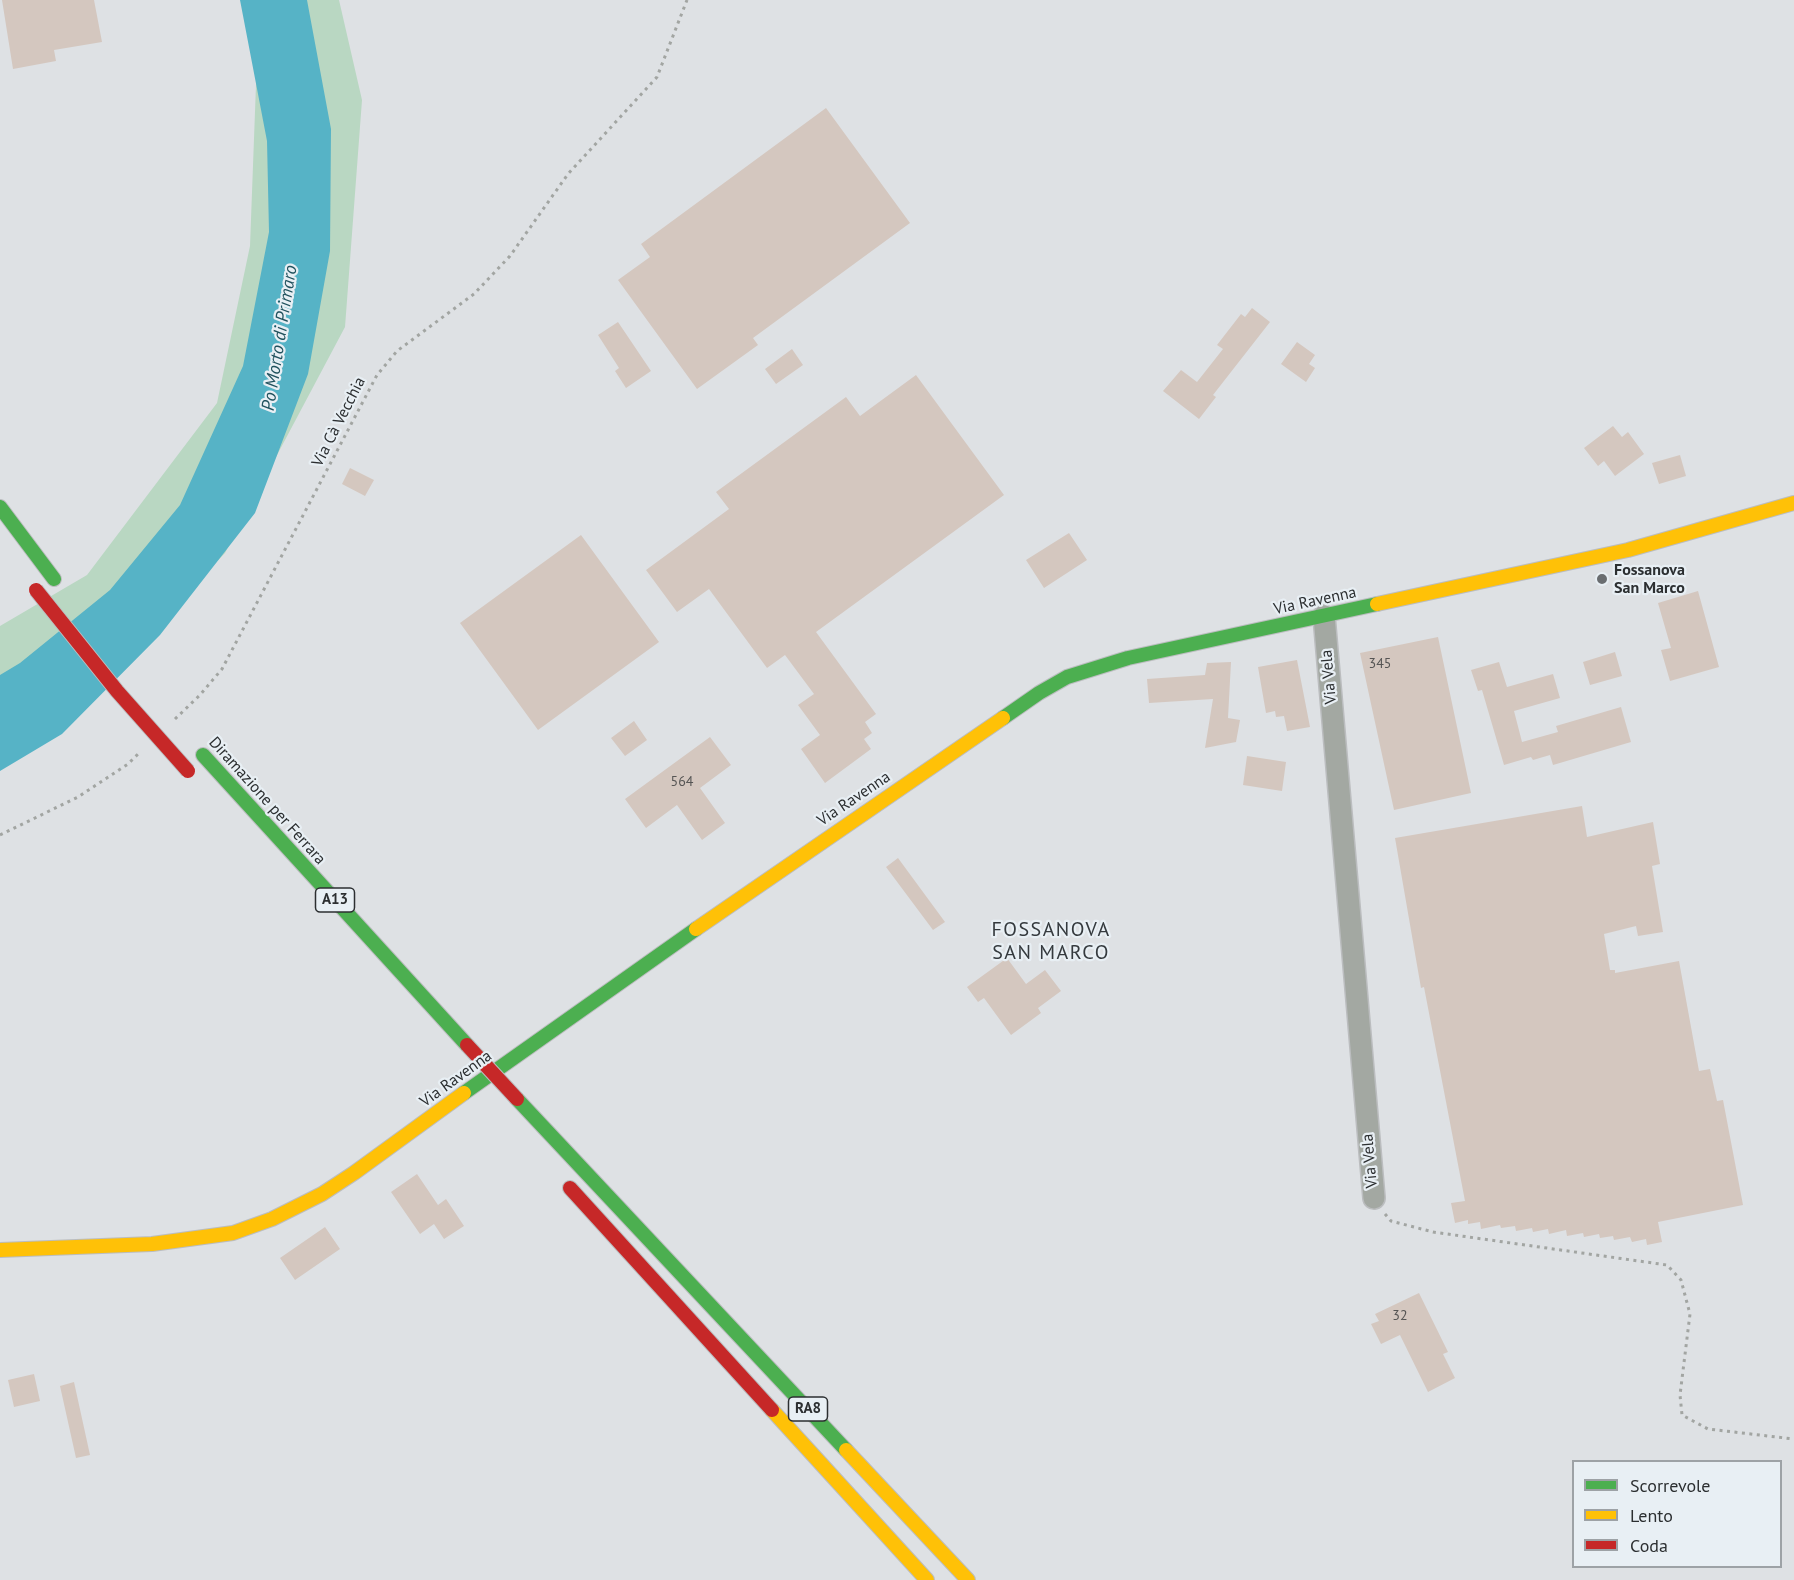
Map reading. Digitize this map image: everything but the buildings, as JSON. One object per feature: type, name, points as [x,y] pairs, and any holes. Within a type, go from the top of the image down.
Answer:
[{"type":"main road","name":"Via Ravenna","points":[[0,1250],[152,1244],[199,1239],[233,1233],[272,1219],[322,1194],[535,1041],[1039,693],[1067,677],[1096,667],[1628,550],[1794,503]]},
{"type":"main road","points":[[0,507],[57,583]]},
{"type":"main road","points":[[33,586],[117,691],[192,775]]},
{"type":"main road","name":"Diramazione per Ferrara","points":[[199,752],[548,1131]]},
{"type":"main road","points":[[465,1073],[486,1096]]},
{"type":"main road","name":"RA8","points":[[548,1131],[968,1580]]},
{"type":"main road","name":"RA8","points":[[563,1180],[927,1580]]},
{"type":"street","name":"Via Vela","points":[[1324,616],[1374,1198]]},
{"type":"path","name":"Via Cà Vecchia","points":[[168,726],[200,695],[222,669],[377,375],[397,351],[474,294],[510,256],[568,174],[657,77],[687,0]]},
{"type":"path","points":[[0,835],[78,797],[128,764],[144,748]]},
{"type":"path","name":"Via Vela","points":[[1374,1198],[1391,1221],[1433,1232],[1667,1265],[1681,1280],[1690,1314],[1680,1395],[1682,1415],[1708,1429],[1794,1439]]},
{"type":"green space","points":[[243,0],[339,0],[362,100],[345,327],[225,553],[98,688],[0,751],[0,626],[87,575],[217,403],[250,246],[257,58]]},
{"type":"water","name":"Po Morto di Primaro","points":[[240,0],[307,0],[331,129],[330,251],[308,374],[255,513],[160,635],[62,734],[0,771],[0,675],[20,663],[110,590],[180,505],[243,366],[269,232],[267,141]]},
{"type":"traffic: fast","points":[[0,507],[54,579]]},
{"type":"traffic: fast","points":[[1003,718],[1067,677],[1128,658],[1377,604]]},
{"type":"traffic: fast","points":[[203,755],[467,1045]]},
{"type":"traffic: fast","points":[[464,1093],[696,929]]},
{"type":"traffic: fast","points":[[517,1099],[846,1450]]},
{"type":"traffic: slow","points":[[1377,604],[1628,550],[1794,503]]},
{"type":"traffic: slow","points":[[696,929],[1003,718]]},
{"type":"traffic: slow","points":[[0,1250],[152,1244],[233,1233],[272,1219],[322,1194],[464,1093]]},
{"type":"traffic: slow","points":[[772,1410],[927,1580]]},
{"type":"traffic: slow","points":[[846,1450],[968,1580]]},
{"type":"traffic: jam","points":[[36,590],[117,691],[188,771]]},
{"type":"traffic: jam","points":[[467,1045],[517,1099]]},
{"type":"traffic: jam","points":[[570,1188],[772,1410]]},
{"type":"place","name":"Fossanova San Marco","points":[[1602,579]]},
{"type":"district","name":"FOSSANOVA SAN MARCO","points":[[1051,942]]}]
